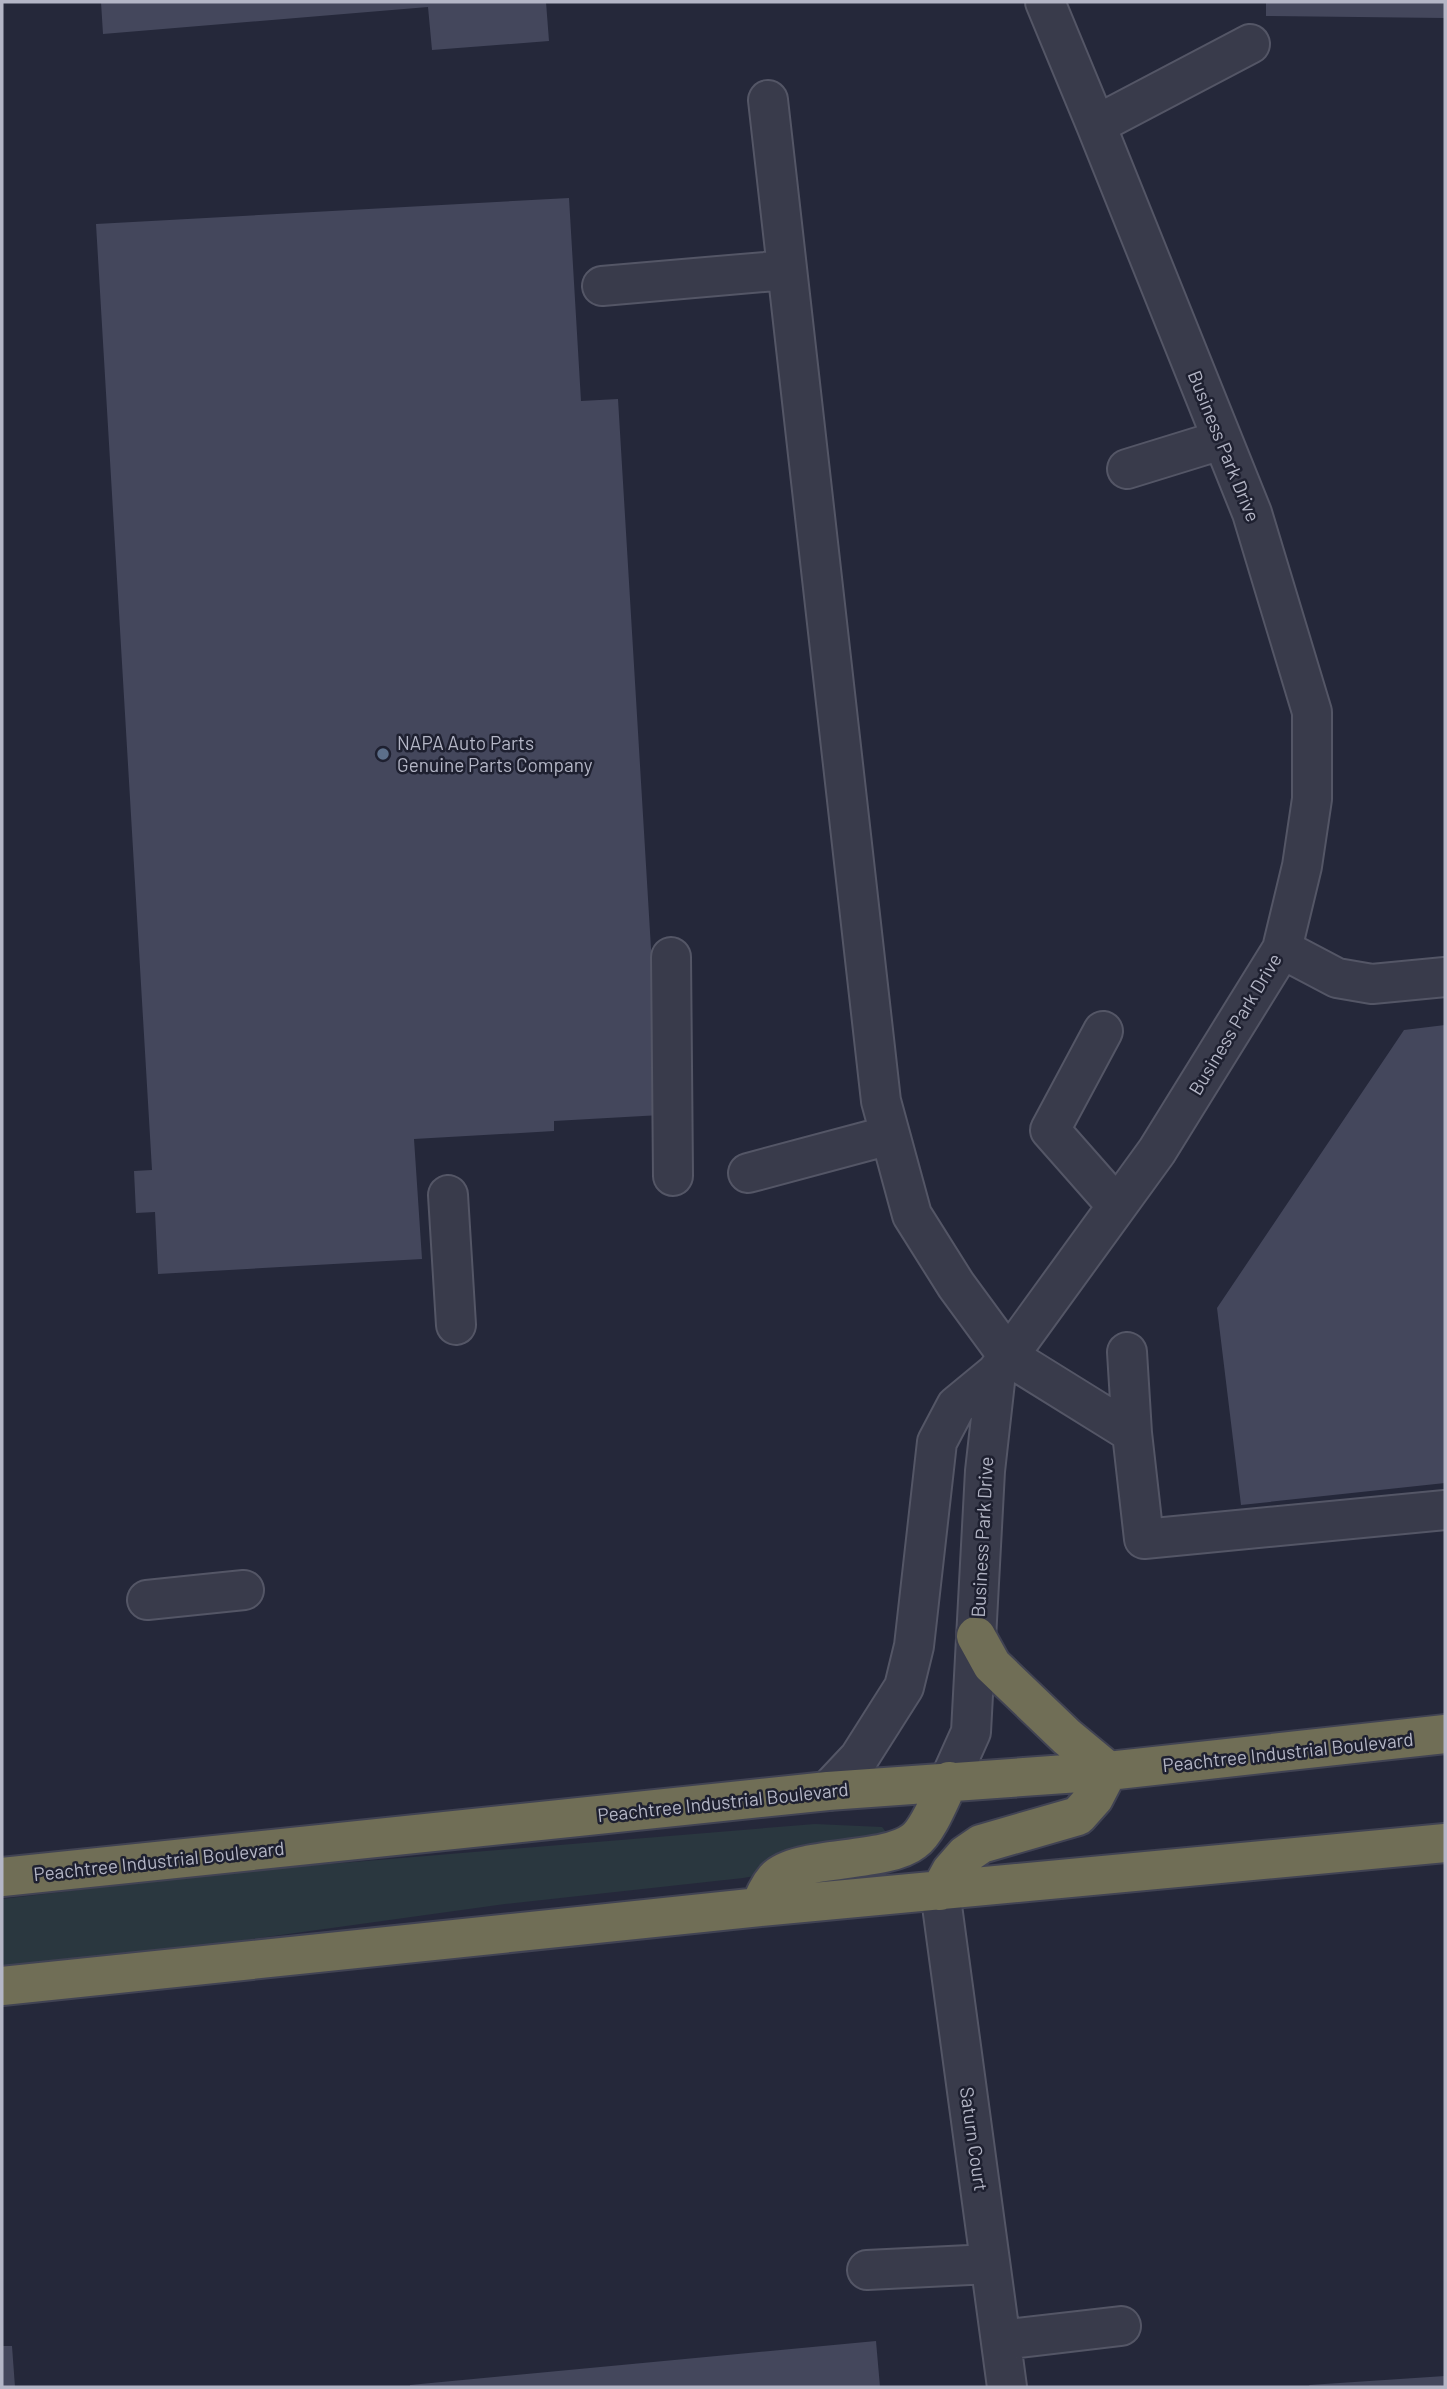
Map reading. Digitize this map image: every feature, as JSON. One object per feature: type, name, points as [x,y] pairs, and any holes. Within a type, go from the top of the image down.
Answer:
[{"type":"highway","points":[[940,1891],[951,1871],[965,1855],[981,1844],[1078,1816],[1094,1798],[1108,1771],[1067,1737],[992,1665],[976,1636]]},
{"type":"highway","name":"Peachtree Industrial Boulevard","points":[[2,1877],[828,1791],[1108,1771],[1445,1734]]},
{"type":"highway","points":[[760,1907],[776,1877],[796,1868],[901,1849],[916,1840],[949,1781]]},
{"type":"highway","points":[[2,1986],[760,1907],[1445,1843]]},
{"type":"street","name":"Business Park Drive","points":[[949,1781],[971,1732],[985,1471],[1002,1364],[1157,1151],[1282,949],[1302,866],[1312,799],[1312,712],[1252,513],[1045,2]]},
{"type":"street","points":[[1096,124],[1250,44]]},
{"type":"street","points":[[768,100],[881,1101],[890,1135],[912,1215],[1002,1364],[1132,1433]]},
{"type":"street","points":[[602,286],[787,270]]},
{"type":"street","points":[[1127,469],[1221,440]]},
{"type":"street","points":[[1282,949],[1337,978],[1372,984],[1445,977]]},
{"type":"street","points":[[671,957],[673,1176]]},
{"type":"street","points":[[1103,1031],[1050,1130],[1116,1206]]},
{"type":"street","points":[[748,1173],[890,1135]]},
{"type":"street","points":[[448,1195],[456,1325]]},
{"type":"street","points":[[1128,1352],[1132,1433],[1144,1539],[1445,1510]]},
{"type":"street","points":[[828,1791],[859,1758],[904,1687],[914,1646],[937,1442],[956,1406],[1002,1364]]},
{"type":"street","points":[[147,1600],[244,1590]]},
{"type":"street","name":"Saturn Court","points":[[940,1891],[1007,2387]]},
{"type":"street","points":[[867,2270],[990,2264]]},
{"type":"street","points":[[1001,2340],[1121,2326]]},
{"type":"shaded area","points":[[815,1824],[882,1827],[890,1837],[869,1857],[743,1878],[505,1904],[172,1950],[2,1967],[2,1899],[232,1872]]},
{"type":"building","points":[[101,2],[546,2],[549,41],[432,50],[428,7],[103,34]]},
{"type":"building","points":[[1266,2],[1445,2],[1445,18],[1266,16]]},
{"type":"building","name":"NAPA Auto Parts Genuine Parts Company","points":[[569,198],[581,401],[618,399],[661,1115],[554,1121],[554,1131],[414,1139],[422,1259],[158,1274],[155,1212],[136,1213],[134,1171],[152,1170],[96,224]]},
{"type":"building","points":[[1445,1025],[1445,1483],[1241,1505],[1217,1308],[1404,1030]]},
{"type":"building","points":[[876,2341],[880,2387],[410,2387],[410,2385]]},
{"type":"building","points":[[2,2346],[12,2346],[15,2387],[2,2387]]},
{"type":"building","points":[[1445,2376],[1445,2387],[1309,2385]]},
{"type":"place","name":"NAPA Auto Parts Genuine Parts Company","points":[[383,754]]}]
